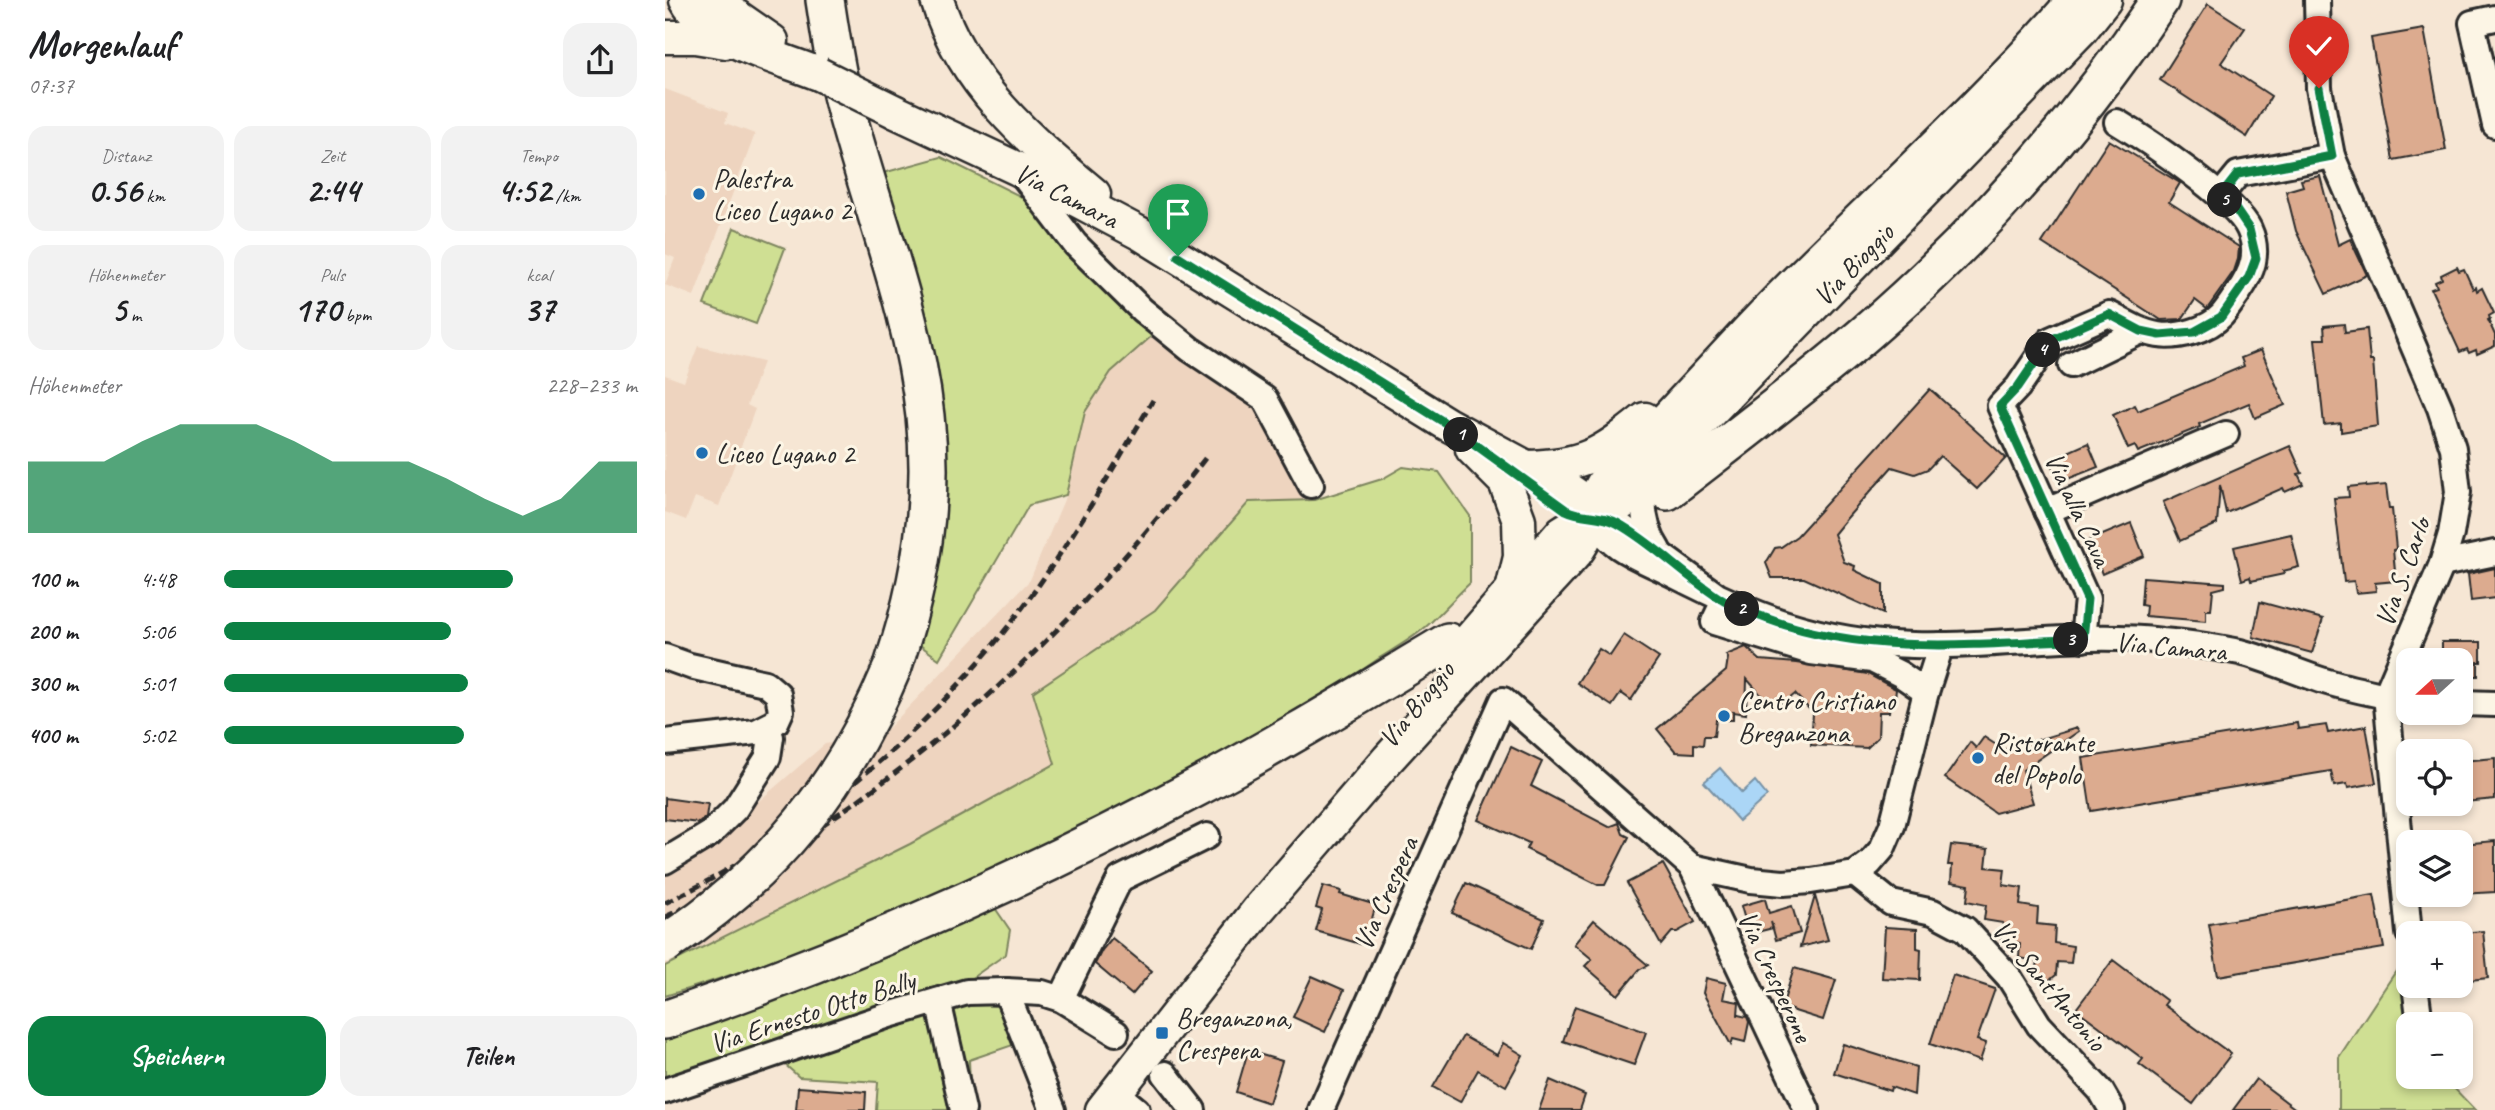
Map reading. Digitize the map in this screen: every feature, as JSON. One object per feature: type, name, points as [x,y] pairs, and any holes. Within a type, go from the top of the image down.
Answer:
[{"type":"highway","points":[[665,944],[735,893],[798,830],[852,753],[877,705],[893,666],[922,558],[927,481],[925,417],[913,344],[843,98],[825,0]]},
{"type":"highway","points":[[1657,484],[1810,380],[1868,332],[1947,258],[2058,140],[2124,54],[2160,0]]},
{"type":"highway","points":[[665,1020],[857,948],[1085,845],[1194,789],[1321,718],[1448,642]]},
{"type":"main road","points":[[665,4],[670,0]]},
{"type":"main road","name":"Via Camara","points":[[686,0],[699,19],[718,33],[819,74],[1018,169],[1141,234],[1447,424],[1582,499],[1593,517]]},
{"type":"main road","name":"Via Camara","points":[[713,0],[819,74]]},
{"type":"main road","points":[[937,0],[953,40],[977,79],[1000,109],[1030,140],[1141,234]]},
{"type":"main road","name":"Via Bioggio","points":[[1258,910],[1388,759],[1576,553],[1586,540],[1595,500],[1603,484],[1698,386],[1746,331],[1971,110],[2074,0]]},
{"type":"main road","name":"Via Bioggio","points":[[1118,1104],[1258,910],[1388,738],[1562,533],[1570,526],[1657,484],[2082,29],[2105,0]]},
{"type":"main road","points":[[665,37],[695,37],[745,45]]},
{"type":"main road","points":[[1527,467],[1567,464],[1586,459],[1623,437],[1746,331]]},
{"type":"main road","points":[[1447,424],[1505,482],[1519,520],[1521,543],[1513,588]]},
{"type":"main road","name":"Via Camara","points":[[1447,424],[1566,510],[1593,517]]},
{"type":"street","name":"Via S. Carlo","points":[[2317,0],[2319,88],[2332,156],[2419,354],[2453,448],[2458,492],[2451,534],[2414,648]]},
{"type":"street","points":[[2495,18],[2472,23],[2495,125]]},
{"type":"street","points":[[2071,365],[2141,331],[2160,335],[2194,332],[2221,317],[2249,277],[2256,258],[2249,229],[2234,207],[2140,136],[2117,122]]},
{"type":"street","points":[[2220,197],[2238,174],[2332,156]]},
{"type":"street","points":[[1018,169],[1075,244],[1142,310],[1189,349],[1265,399],[1311,485]]},
{"type":"street","name":"Via alla Cava","points":[[2083,639],[2087,599],[2000,406],[2018,387],[2050,340],[2109,314],[2141,331]]},
{"type":"street","points":[[2047,511],[2227,434]]},
{"type":"street","points":[[1657,484],[1643,497],[1644,518],[1650,537],[1661,554]]},
{"type":"street","name":"Via Camara","points":[[1593,517],[1614,521],[1724,601]]},
{"type":"street","name":"Via Camara","points":[[1593,517],[1598,530],[1609,541],[1724,601],[1816,634],[1868,642],[1941,645],[2083,639],[2160,640],[2241,653],[2324,681],[2396,698]]},
{"type":"street","points":[[2442,564],[2495,553]]},
{"type":"street","points":[[1724,601],[1714,622],[1811,652],[1872,660],[1900,674],[1926,692]]},
{"type":"street","points":[[1855,874],[1870,863],[1882,849],[1892,827],[1926,692],[1941,645]]},
{"type":"street","points":[[665,657],[690,666],[765,683],[778,694],[768,757],[735,809],[710,834],[665,861]]},
{"type":"street","name":"Via Cresperone","points":[[1503,700],[1692,867],[1807,1110]]},
{"type":"street","name":"Via Crespera","points":[[1321,1110],[1503,700]]},
{"type":"street","points":[[2473,703],[2495,704]]},
{"type":"street","points":[[665,743],[756,732],[774,720]]},
{"type":"street","name":"Via S. Carlo","points":[[2398,725],[2408,921]]},
{"type":"street","points":[[1061,999],[1120,879],[1207,836]]},
{"type":"street","name":"Via Cresperone","points":[[1692,867],[1731,877],[1783,883],[1855,874]]},
{"type":"street","name":"Via Sant'Antonio","points":[[1855,874],[1891,903],[1933,912],[1965,929],[2009,977],[2039,1025],[2101,1091],[2112,1110]]},
{"type":"street","points":[[1053,1110],[1006,990],[1042,993],[1061,999],[1116,1033]]},
{"type":"street","name":"Via Ernesto Otto Bally","points":[[665,1091],[889,1015],[967,992],[1006,990]]},
{"type":"street","points":[[938,1002],[963,1110]]},
{"type":"street","points":[[1165,1074],[1193,1110]]},
{"type":"shaded area","name":"Palestra Liceo Lugano 2","points":[[665,89],[728,113],[725,123],[755,134],[694,296],[665,285],[675,258],[665,254]]},
{"type":"shaded area","points":[[1154,334],[1258,404],[1314,500],[1249,502],[1155,610],[1033,692],[1055,764],[910,844],[665,966],[665,877],[678,871],[825,744],[882,735],[1030,580],[1066,495],[1085,412],[1111,372]]},
{"type":"shaded area","name":"Liceo Lugano 2","points":[[698,346],[763,362],[747,405],[755,409],[719,506],[695,497],[686,520],[665,512],[665,375],[684,382]]},
{"type":"green space","points":[[941,157],[1022,197],[1113,301],[1154,334],[1111,372],[1085,412],[1066,495],[1029,505],[939,659],[917,643],[944,510],[883,173]]},
{"type":"green space","points":[[734,228],[785,248],[756,324],[704,305]]},
{"type":"green space","points":[[1403,467],[1439,472],[1470,516],[1470,583],[1412,638],[1285,718],[1059,837],[865,924],[799,950],[665,996],[665,966],[910,844],[1055,764],[1033,692],[1155,610],[1249,502],[1314,500],[1382,479]]},
{"type":"green space","points":[[993,905],[1010,930],[1006,954],[939,1001],[999,1006],[1013,1045],[969,1060],[971,1110],[876,1110],[878,1082],[799,1077],[774,1055],[665,1092],[665,1034]]},
{"type":"green space","points":[[2396,971],[2396,998],[2409,998],[2415,1012],[2396,1012],[2396,1089],[2455,1089],[2475,1110],[2339,1110],[2339,1057]]},
{"type":"water","points":[[1720,768],[1742,793],[1755,781],[1767,796],[1739,821],[1704,782]]},
{"type":"building","points":[[2208,4],[2245,28],[2221,63],[2271,96],[2247,137],[2160,80]]},
{"type":"building","points":[[2424,29],[2446,150],[2393,160],[2371,38]]},
{"type":"building","points":[[2109,140],[2180,183],[2169,202],[2239,247],[2234,271],[2207,309],[2195,300],[2182,319],[2161,320],[2042,243]]},
{"type":"building","points":[[2320,176],[2338,245],[2350,239],[2367,275],[2326,294],[2296,231],[2286,191],[2303,186],[2301,180]]},
{"type":"building","points":[[2457,267],[2459,271],[2464,269],[2473,289],[2476,287],[2477,291],[2482,288],[2494,313],[2488,320],[2495,335],[2495,346],[2477,354],[2476,350],[2469,353],[2467,349],[2460,352],[2431,289],[2437,287],[2435,282],[2442,279],[2441,275]]},
{"type":"building","points":[[2344,324],[2345,332],[2367,329],[2370,361],[2373,361],[2378,426],[2341,432],[2341,423],[2324,425],[2315,339],[2325,339],[2324,326]]},
{"type":"building","points":[[2261,350],[2285,405],[2255,418],[2249,403],[2199,424],[2200,427],[2138,452],[2135,446],[2128,449],[2113,415],[2135,405],[2138,411],[2244,366],[2241,358]]},
{"type":"building","points":[[1930,389],[2006,458],[1977,489],[1940,456],[1928,469],[1915,474],[1892,467],[1834,534],[1844,562],[1883,584],[1883,614],[1804,578],[1772,578],[1766,563],[1775,548],[1797,536]]},
{"type":"building","points":[[2088,443],[2098,467],[2060,482],[2050,460]]},
{"type":"building","points":[[2290,446],[2302,473],[2298,474],[2303,484],[2285,492],[2283,488],[2226,513],[2220,485],[2217,524],[2180,541],[2163,502]]},
{"type":"building","points":[[2386,485],[2389,509],[2392,509],[2396,581],[2375,583],[2376,591],[2356,593],[2354,581],[2344,582],[2334,498],[2349,497],[2348,487]]},
{"type":"building","points":[[2131,523],[2144,556],[2102,574],[2088,541]]},
{"type":"building","points":[[2291,534],[2299,567],[2283,571],[2284,574],[2251,581],[2250,577],[2242,580],[2234,547]]},
{"type":"building","points":[[2495,568],[2495,598],[2471,601],[2468,574]]},
{"type":"building","points":[[2143,577],[2225,583],[2225,587],[2213,590],[2211,610],[2206,610],[2206,621],[2145,616],[2146,606],[2141,605]]},
{"type":"building","points":[[2260,602],[2323,619],[2312,653],[2253,637]]},
{"type":"building","points":[[1624,635],[1659,658],[1631,700],[1621,693],[1612,706],[1577,683],[1599,649],[1610,656]]},
{"type":"building","points":[[2442,642],[2481,642],[2478,676],[2473,676],[2473,648],[2442,648]]},
{"type":"building","points":[[1746,647],[1760,660],[1868,674],[1896,689],[1889,712],[1879,712],[1878,737],[1867,748],[1811,745],[1813,713],[1795,694],[1783,704],[1776,698],[1769,704],[1747,679],[1746,714],[1733,712],[1733,720],[1716,720],[1714,736],[1704,736],[1703,745],[1694,744],[1694,753],[1676,752],[1657,729],[1726,671],[1726,655]]},
{"type":"building","points":[[2297,723],[2298,729],[2326,725],[2328,733],[2366,726],[2376,783],[2348,788],[2347,784],[2334,786],[2331,771],[2091,811],[2083,758]]},
{"type":"building","points":[[2077,728],[2079,731],[2023,770],[2033,803],[1995,813],[1945,778],[1970,742],[1976,748],[1984,737],[2004,750]]},
{"type":"building","points":[[1511,747],[1542,762],[1531,786],[1609,827],[1619,823],[1623,834],[1629,837],[1605,885],[1598,885],[1526,849],[1529,843],[1478,820]]},
{"type":"building","points":[[2495,758],[2495,799],[2473,801],[2473,760]]},
{"type":"building","points":[[665,798],[708,804],[706,817],[699,823],[665,819]]},
{"type":"building","points":[[2495,841],[2495,892],[2473,893],[2473,843]]},
{"type":"building","points":[[1951,845],[1988,849],[1986,867],[2005,869],[2003,885],[2022,888],[2020,905],[2038,908],[2037,924],[2055,926],[2054,943],[2073,946],[2071,963],[2057,962],[2056,975],[2050,980],[2035,978],[2038,961],[2019,958],[2020,943],[2001,939],[2003,923],[1984,920],[1986,905],[1967,901],[1969,885],[1951,882],[1952,865],[1948,865]]},
{"type":"building","points":[[1663,864],[1695,922],[1672,932],[1661,945],[1627,883]]},
{"type":"building","points":[[1466,883],[1544,919],[1531,949],[1452,913]]},
{"type":"building","points":[[1323,886],[1376,905],[1364,945],[1316,931],[1322,910],[1316,908]]},
{"type":"building","points":[[2374,895],[2384,948],[2218,976],[2209,924]]},
{"type":"building","points":[[1815,896],[1828,940],[1800,947]]},
{"type":"building","points":[[1765,899],[1769,913],[1792,906],[1800,933],[1776,940],[1773,928],[1749,934],[1741,906]]},
{"type":"building","points":[[1594,920],[1648,965],[1639,970],[1618,995],[1585,966],[1592,959],[1574,944]]},
{"type":"building","points":[[1885,927],[1917,929],[1917,948],[1921,949],[1920,980],[1882,978]]},
{"type":"building","points":[[2483,931],[2488,978],[2473,980],[2473,932]]},
{"type":"building","points":[[1112,938],[1152,971],[1132,995],[1095,964]]},
{"type":"building","points":[[2113,960],[2167,1001],[2164,1005],[2231,1054],[2193,1104],[2139,1064],[2143,1059],[2076,1009]]},
{"type":"building","points":[[1794,968],[1836,980],[1823,1020],[1782,1007]]},
{"type":"building","points":[[1953,975],[1995,989],[1977,1040],[1986,1043],[1980,1061],[1930,1044]]},
{"type":"building","points":[[1312,976],[1344,990],[1325,1032],[1293,1017]]},
{"type":"building","points":[[1706,978],[1726,983],[1723,999],[1739,1002],[1738,1015],[1747,1017],[1749,1022],[1745,1042],[1733,1039],[1731,1045],[1703,993]]},
{"type":"building","points":[[1575,1006],[1646,1032],[1634,1065],[1563,1041]]},
{"type":"building","points":[[1463,1036],[1497,1055],[1503,1043],[1523,1055],[1506,1086],[1478,1070],[1460,1102],[1433,1087]]},
{"type":"building","points":[[1843,1044],[1916,1067],[1914,1095],[1891,1087],[1890,1091],[1834,1073]]},
{"type":"building","points":[[1248,1051],[1282,1061],[1269,1103],[1236,1092]]},
{"type":"building","points":[[2256,1079],[2297,1110],[2233,1110]]},
{"type":"building","points":[[1550,1080],[1585,1095],[1580,1110],[1539,1110]]},
{"type":"building","points":[[798,1087],[866,1092],[865,1110],[796,1110]]},
{"type":"railway","points":[[665,903],[772,843],[822,808],[916,728],[959,684],[999,638],[1052,566],[1153,400]]},
{"type":"railway","points":[[665,917],[737,879],[807,835],[865,795],[973,709],[1071,615],[1163,512],[1206,457]]},
{"type":"place","name":"Palestra Liceo Lugano 2","points":[[699,194]]},
{"type":"place","name":"Liceo Lugano 2","points":[[702,453]]},
{"type":"place","name":"Centro Cristiano Breganzona","points":[[1724,716]]},
{"type":"place","name":"Ristorante del Popolo","points":[[1978,758]]},
{"type":"place","name":"Breganzona, Crespera","points":[[1162,1033]]},
{"type":"route","points":[[1178,256],[1447,424],[1566,510],[1577,515],[1614,521],[1629,530],[1724,601],[1816,634],[1868,642],[1941,645],[2083,639],[2087,599],[2000,406],[2018,387],[2050,340],[2109,314],[2141,331],[2160,335],[2194,332],[2221,317],[2249,277],[2256,258],[2249,229],[2234,207],[2220,197],[2238,174],[2332,156],[2319,88]]}]
